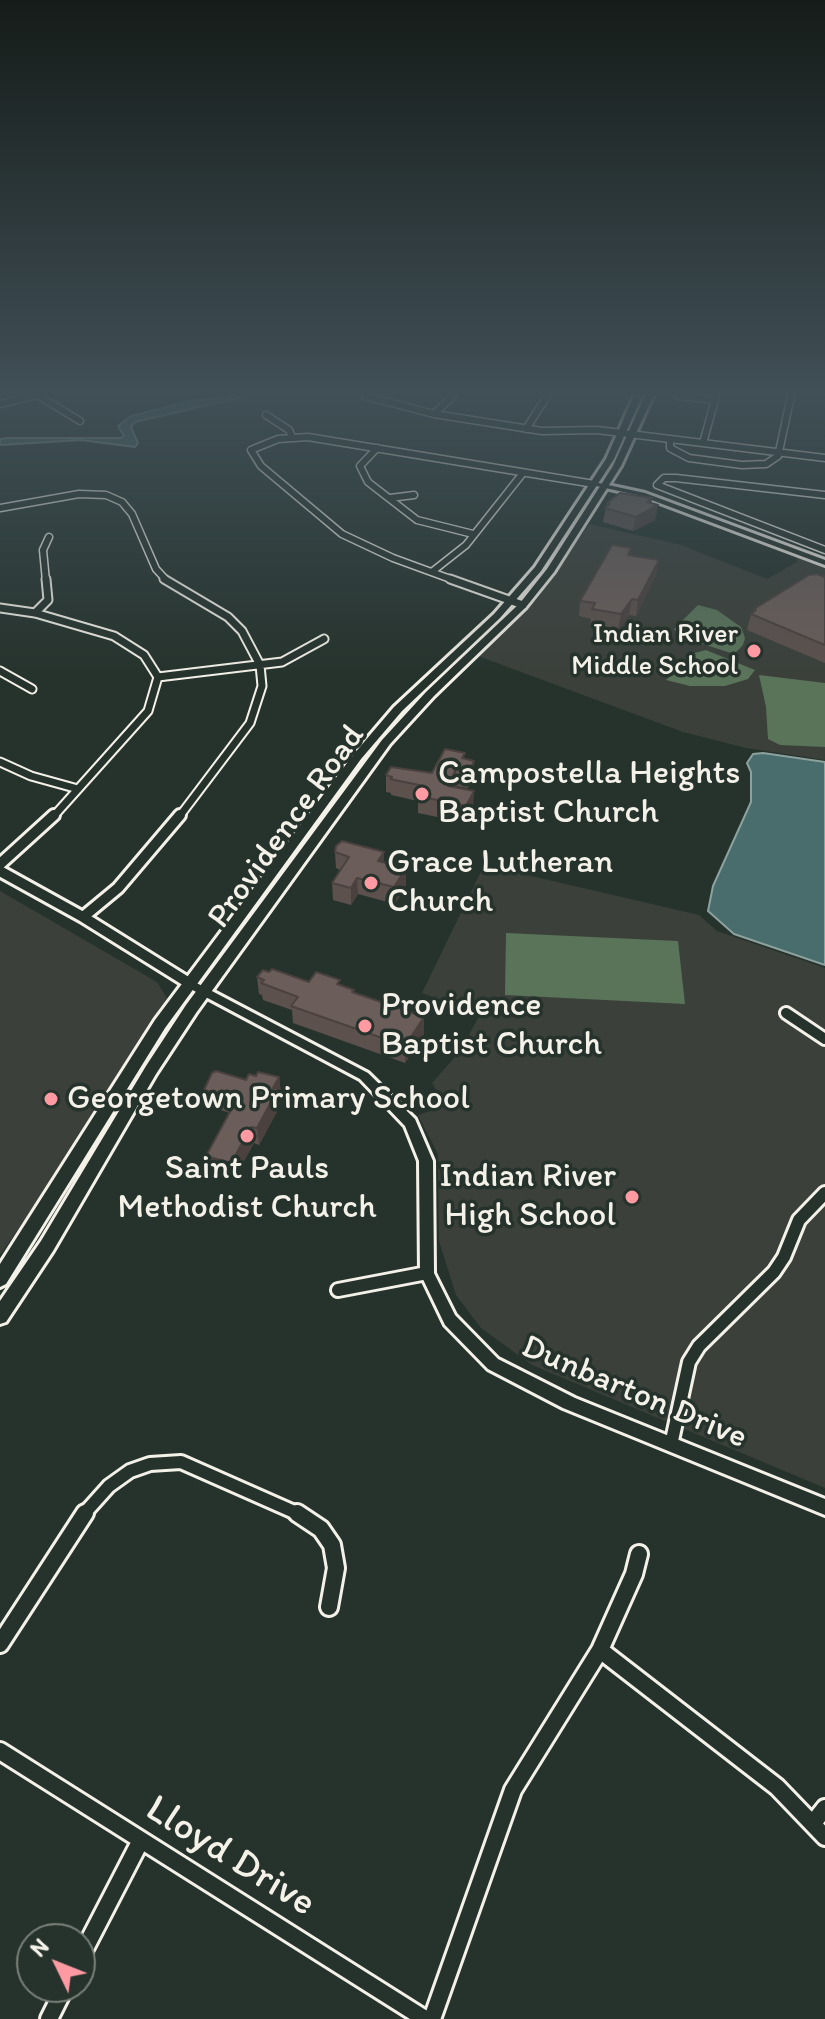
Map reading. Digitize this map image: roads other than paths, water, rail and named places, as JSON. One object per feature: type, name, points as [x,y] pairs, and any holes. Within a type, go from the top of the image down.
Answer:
[{"type":"main road","name":"Providence Road","points":[[0,1316],[71,1208],[151,1070],[204,991],[386,742],[518,602],[538,569],[596,490]]},
{"type":"main road","name":"Providence Road","points":[[0,1279],[140,1053],[373,737],[413,694],[518,602]]},
{"type":"street","points":[[288,490],[324,522],[363,546],[518,602]]},
{"type":"street","points":[[379,490],[408,514],[429,525],[473,534]]},
{"type":"street","points":[[433,571],[458,552],[509,490]]},
{"type":"street","points":[[622,490],[662,500],[825,563]]},
{"type":"street","points":[[667,490],[825,550]]},
{"type":"street","points":[[784,490],[825,495]]},
{"type":"street","points":[[0,508],[79,494],[106,495],[122,502],[132,514],[163,578],[228,617],[242,631],[260,665],[262,686],[250,723],[149,856],[83,917]]},
{"type":"street","points":[[390,498],[414,495]]},
{"type":"street","points":[[35,613],[48,600],[43,550],[49,537]]},
{"type":"street","points":[[812,558],[825,550]]},
{"type":"street","points":[[0,608],[35,613],[96,630],[131,644],[144,655],[158,677],[148,711],[34,836],[0,864]]},
{"type":"street","points":[[158,677],[282,662],[324,639]]},
{"type":"street","points":[[0,671],[32,689]]},
{"type":"street","points":[[0,762],[31,776],[78,789]]},
{"type":"street","name":"Dunbarton Drive","points":[[0,871],[83,917],[189,983],[364,1076],[410,1123],[426,1161],[427,1273],[450,1320],[493,1364],[569,1403],[825,1507]]},
{"type":"street","points":[[786,1013],[825,1039]]},
{"type":"street","points":[[671,1445],[689,1362],[699,1346],[774,1272],[799,1220],[825,1193]]},
{"type":"street","points":[[338,1290],[427,1273]]},
{"type":"street","points":[[0,1644],[83,1515],[109,1486],[130,1471],[150,1464],[181,1462],[300,1514],[321,1529],[332,1545],[336,1568],[329,1607]]},
{"type":"street","points":[[432,2019],[513,1790],[600,1650],[639,1554]]},
{"type":"street","points":[[600,1650],[746,1761],[814,1822],[825,1837]]},
{"type":"street","name":"Lloyd Drive","points":[[0,1751],[425,2019]]},
{"type":"street","points":[[814,1822],[825,1808]]},
{"type":"street","points":[[96,1927],[140,1842]]},
{"type":"water","points":[[753,754],[825,762],[825,965],[734,934],[708,911],[713,886],[751,802],[751,772],[747,763]]},
{"type":"place","name":"Indian River Middle School","points":[[754,651]]},
{"type":"place","name":"Campostella Heights Baptist Church","points":[[422,794]]},
{"type":"place","name":"Grace Lutheran Church","points":[[371,883]]},
{"type":"place","name":"Providence Baptist Church","points":[[365,1026]]},
{"type":"place","name":"Georgetown Primary School","points":[[51,1099]]},
{"type":"place","name":"Saint Pauls Methodist Church","points":[[247,1136]]},
{"type":"place","name":"Indian River High School","points":[[632,1197]]}]
